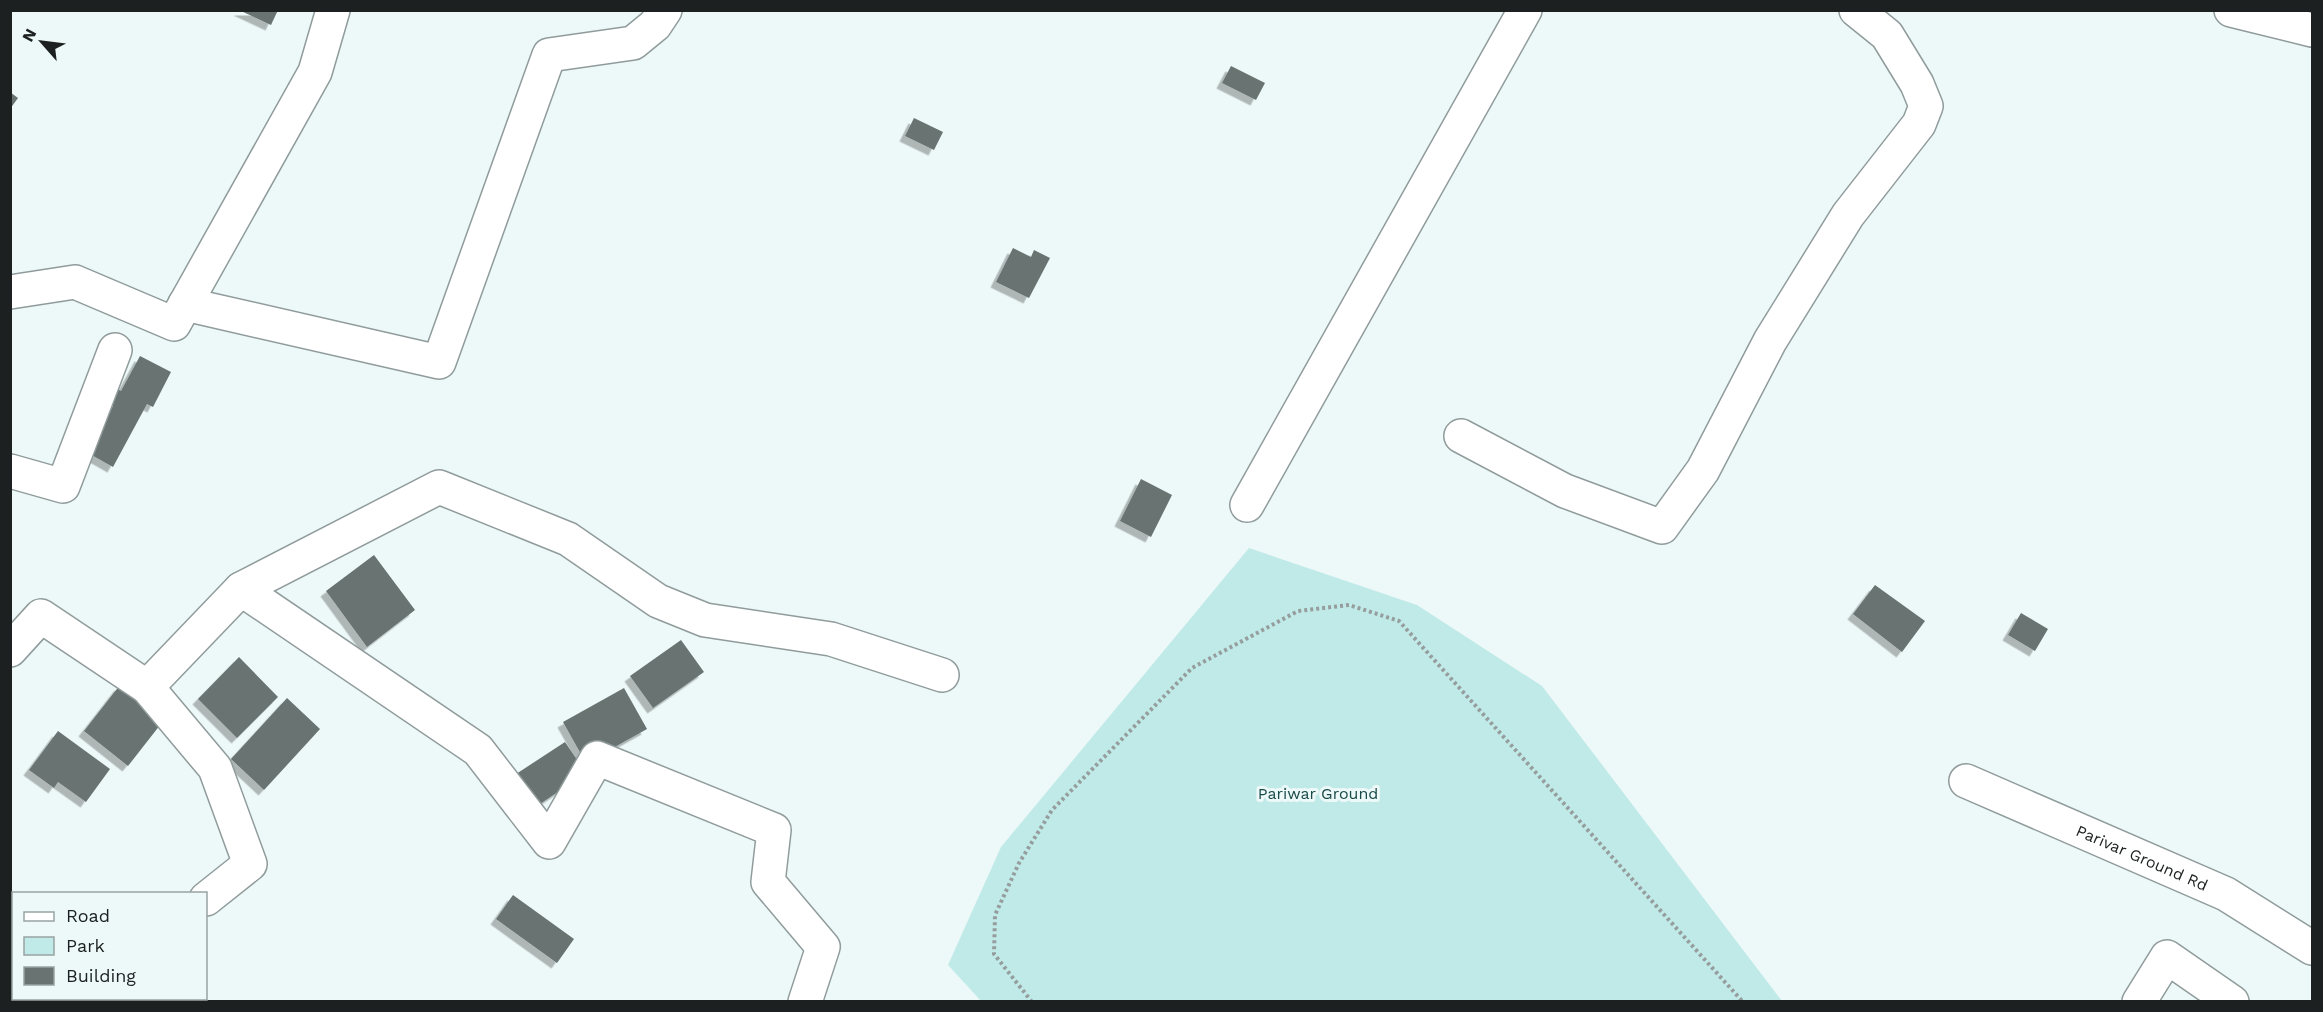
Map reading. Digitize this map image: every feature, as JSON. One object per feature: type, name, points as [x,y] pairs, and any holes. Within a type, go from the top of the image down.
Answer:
[{"type":"street","points":[[10,292],[75,282],[174,324],[315,72],[333,10]]},
{"type":"street","points":[[185,304],[439,362],[549,55],[633,43],[656,26],[665,10]]},
{"type":"street","points":[[1247,505],[1525,10]]},
{"type":"street","points":[[1461,436],[1565,491],[1662,527],[1703,470],[1770,341],[1848,214],[1918,124],[1926,106],[1917,84],[1887,34],[1856,10]]},
{"type":"street","points":[[2231,10],[2313,30]]},
{"type":"street","points":[[10,471],[63,486],[115,350]]},
{"type":"street","points":[[147,687],[241,589],[439,487],[568,539],[658,601],[705,620],[831,639],[942,675]]},
{"type":"street","points":[[241,589],[478,750],[549,842],[597,758],[774,830],[768,882],[824,947],[805,1002]]},
{"type":"street","points":[[10,650],[41,616],[147,687],[215,768],[250,864],[207,898]]},
{"type":"street","name":"Parivar Ground Rd","points":[[1966,781],[2226,894],[2313,948]]},
{"type":"street","points":[[2139,1002],[2167,957],[2232,1002]]},
{"type":"path","points":[[1032,1002],[994,954],[995,915],[1019,863],[1052,810],[1192,668],[1298,611],[1349,605],[1399,621],[1743,1002]]},
{"type":"green space","name":"Pariwar Ground","points":[[1249,548],[1417,605],[1542,686],[1782,1001],[981,1001],[948,965],[1001,847]]},
{"type":"building","points":[[239,10],[278,10],[271,25]]},
{"type":"building","points":[[1231,66],[1265,83],[1256,100],[1222,83]]},
{"type":"building","points":[[10,92],[18,98],[10,109]]},
{"type":"building","points":[[914,118],[943,132],[934,150],[905,136]]},
{"type":"building","points":[[1013,248],[1031,257],[1034,250],[1050,258],[1029,298],[996,282]]},
{"type":"building","points":[[140,356],[171,372],[153,407],[147,404],[113,467],[88,453],[113,406],[110,404],[118,389],[121,391]]},
{"type":"building","points":[[1141,479],[1172,495],[1151,537],[1120,521]]},
{"type":"building","points":[[374,555],[415,610],[367,647],[326,591]]},
{"type":"building","points":[[1875,585],[1925,621],[1902,652],[1853,614]]},
{"type":"building","points":[[2021,613],[2048,629],[2035,651],[2008,635]]},
{"type":"building","points":[[681,640],[704,672],[653,708],[630,676]]},
{"type":"building","points":[[239,657],[278,697],[237,738],[198,699]]},
{"type":"building","points":[[120,685],[164,720],[128,766],[84,731]]},
{"type":"building","points":[[624,688],[647,729],[586,763],[563,722]]},
{"type":"building","points":[[287,698],[320,729],[264,790],[231,759]]},
{"type":"building","points":[[58,731],[110,769],[86,802],[58,782],[54,788],[29,770]]},
{"type":"building","points":[[565,742],[586,773],[531,810],[510,778]]},
{"type":"building","points":[[513,895],[574,939],[557,963],[496,919]]}]
